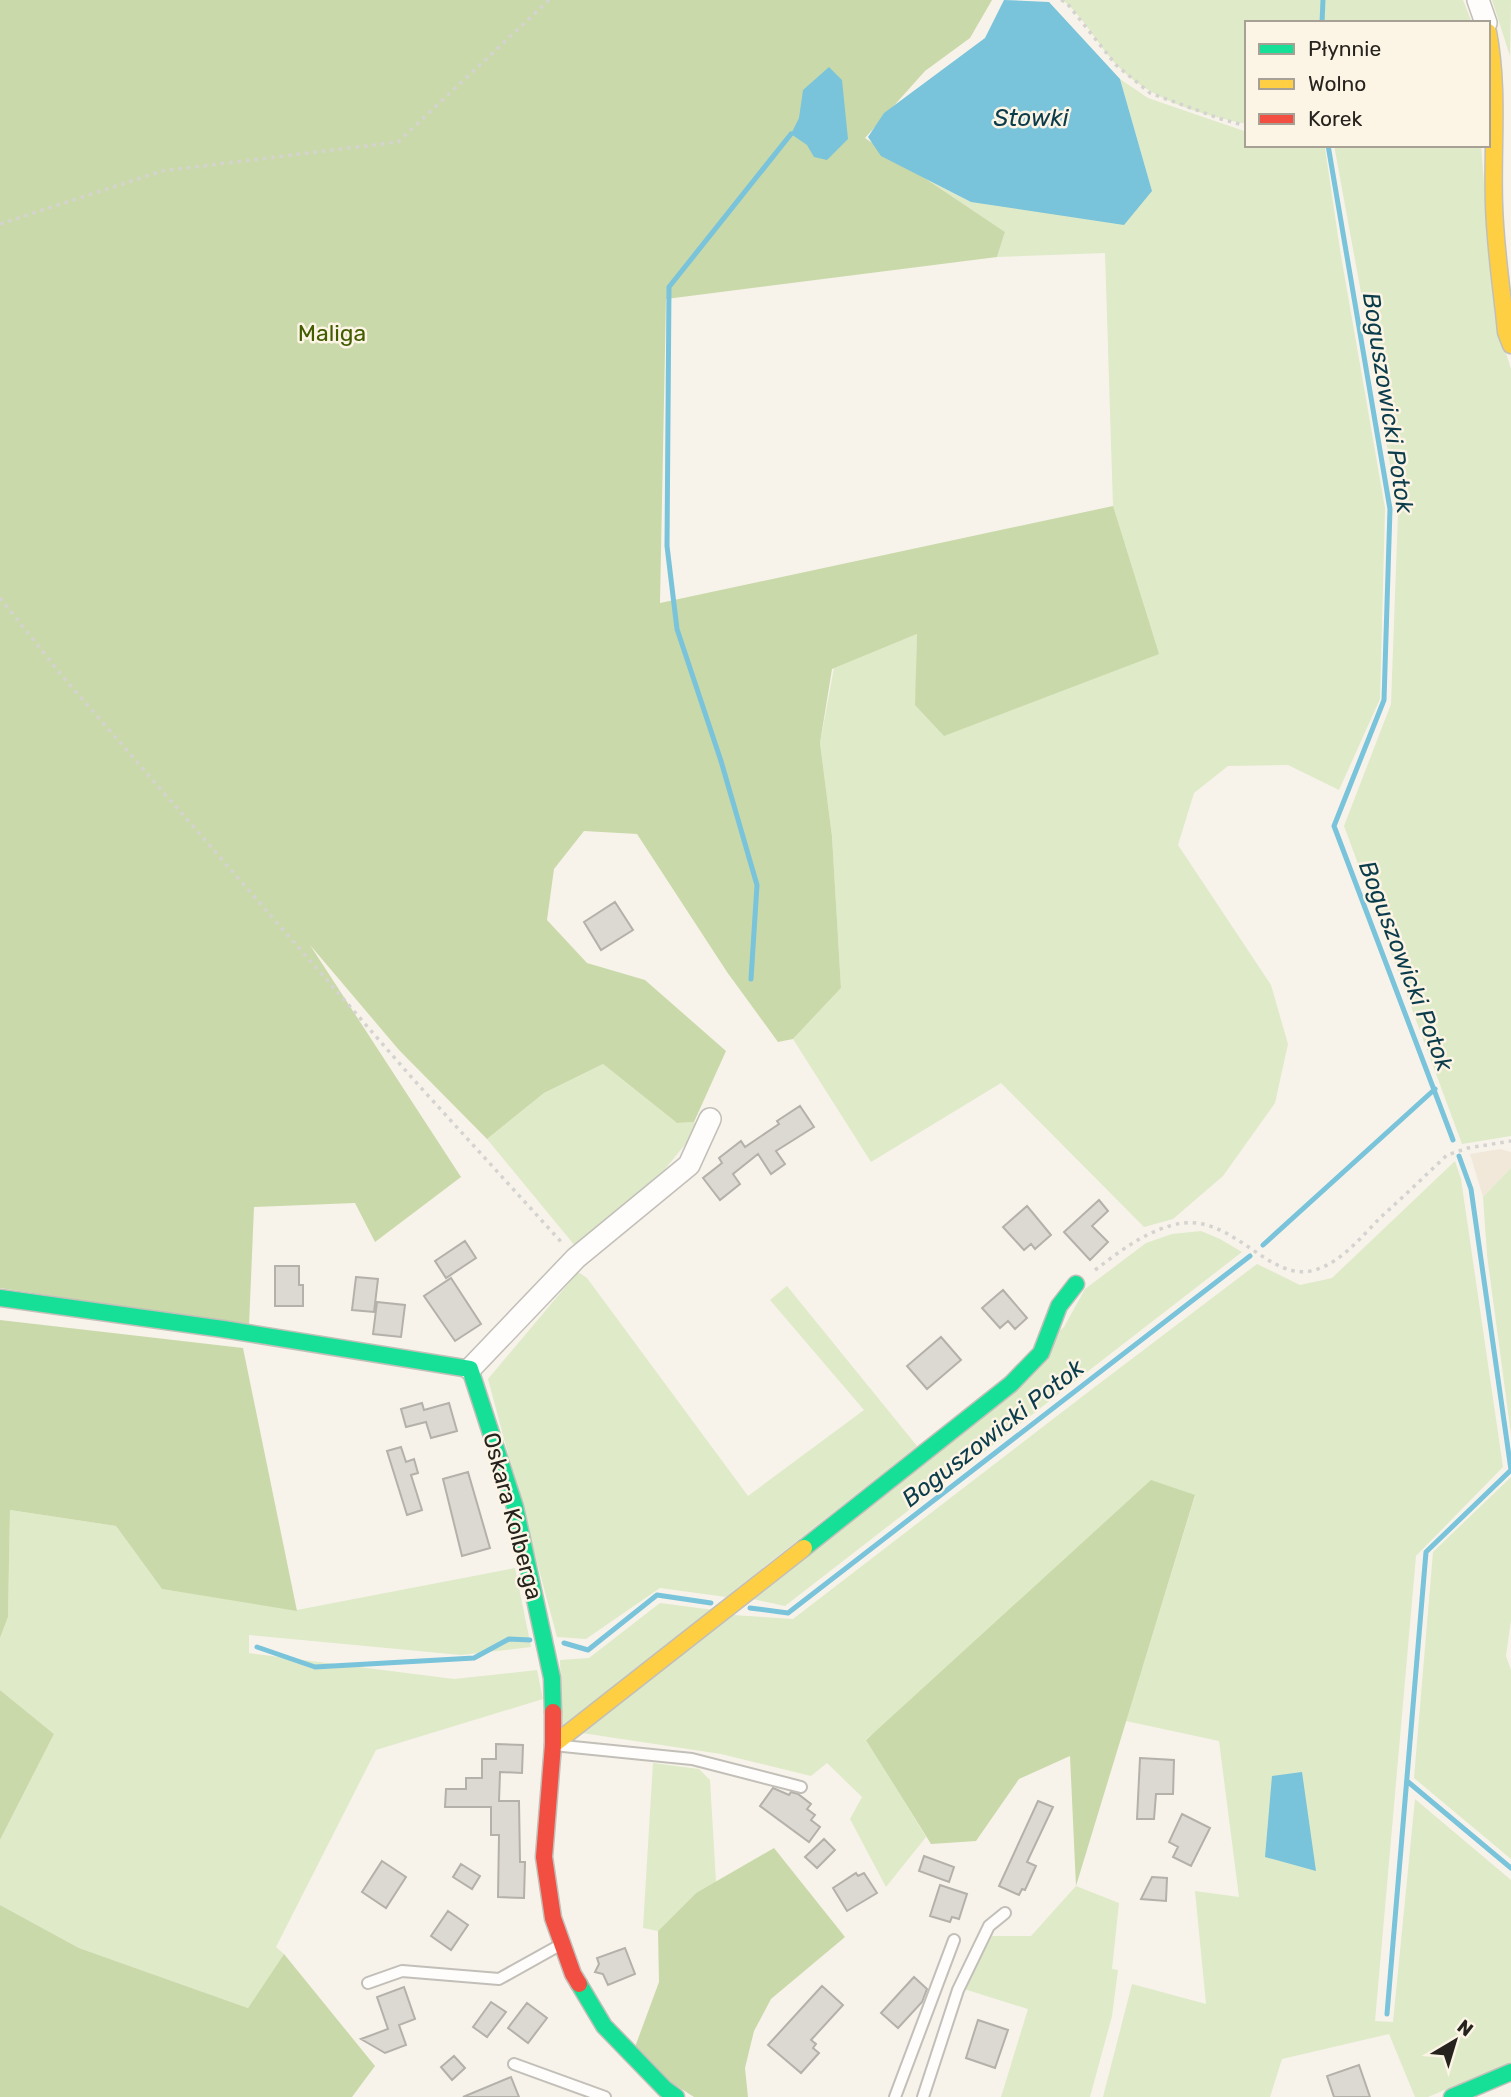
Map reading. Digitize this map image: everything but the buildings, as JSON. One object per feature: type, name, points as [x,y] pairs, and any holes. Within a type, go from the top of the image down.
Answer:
[{"type":"street","points":[[1478,0],[1485,21]]},
{"type":"street","points":[[1490,41],[1497,103],[1494,203],[1506,332],[1511,345]]},
{"type":"street","points":[[0,1298],[223,1329],[470,1368],[576,1258],[690,1165],[710,1119]]},
{"type":"street","points":[[553,1745],[1011,1384],[1041,1353],[1059,1306],[1076,1284]]},
{"type":"street","name":"Oskara Kolberga","points":[[470,1368],[515,1507],[552,1678],[553,1745],[544,1857],[553,1918],[573,1974],[604,2026],[676,2097]]},
{"type":"street","points":[[1452,2097],[1511,2072]]},
{"type":"lane","points":[[553,1745],[692,1759],[801,1787]]},
{"type":"lane","points":[[923,2097],[958,1990],[989,1926],[1005,1913]]},
{"type":"lane","points":[[895,2097],[954,1940]]},
{"type":"lane","points":[[368,1983],[402,1971],[499,1979],[562,1943]]},
{"type":"lane","points":[[514,2064],[605,2097]]},
{"type":"path","points":[[0,224],[162,171],[398,142],[549,0]]},
{"type":"path","points":[[1061,0],[1066,2],[1116,65],[1150,93],[1245,125]]},
{"type":"path","points":[[0,598],[63,677],[386,1048],[576,1258]]},
{"type":"path","points":[[1076,1284],[1134,1241],[1172,1225],[1185,1223],[1209,1224],[1284,1269],[1315,1270],[1341,1256],[1447,1155],[1468,1148],[1511,1141]]},
{"type":"shaded area","points":[[1500,1149],[1511,1152],[1511,1168],[1483,1197],[1470,1154]]},
{"type":"green space","name":"Maliga","points":[[0,0],[992,0],[970,38],[925,71],[865,138],[1005,232],[997,257],[666,299],[660,603],[1113,506],[1159,654],[944,736],[915,705],[917,634],[832,669],[820,743],[832,836],[841,988],[793,1039],[778,1042],[727,972],[637,834],[584,831],[554,869],[547,920],[587,963],[645,980],[726,1051],[694,1122],[677,1123],[603,1064],[544,1093],[487,1139],[399,1050],[310,945],[461,1177],[375,1242],[355,1203],[254,1207],[249,1326],[0,1288]]},
{"type":"green space","points":[[1062,0],[1463,0],[1471,21],[1245,21],[1245,124],[1176,104],[1128,76]]},
{"type":"green space","points":[[1492,0],[1511,0],[1510,56]]},
{"type":"green space","points":[[1120,79],[1148,98],[1245,131],[1245,147],[1325,148],[1385,508],[1380,699],[1339,790],[1288,765],[1228,766],[1194,793],[1178,845],[1271,985],[1288,1044],[1275,1103],[1223,1176],[1173,1219],[1144,1227],[1001,1083],[871,1162],[793,1039],[841,988],[832,836],[820,743],[834,668],[917,634],[916,704],[1132,651],[1113,506],[1105,253],[997,257],[1005,232],[926,179],[971,202],[1152,191]]},
{"type":"green space","points":[[1334,147],[1481,147],[1495,318],[1511,369],[1511,1136],[1462,1144],[1344,826],[1391,704],[1398,513]]},
{"type":"green space","points":[[603,1064],[677,1123],[694,1122],[701,1125],[652,1185],[576,1247],[487,1139],[544,1093]]},
{"type":"green space","points":[[1455,1161],[1461,1179],[1503,1467],[1416,1556],[1375,2021],[1393,2022],[1415,1799],[1511,1880],[1511,2062],[1428,2097],[1415,2097],[1389,2034],[1282,2059],[1270,2097],[1103,2097],[1132,1984],[1206,2004],[1195,1891],[1239,1897],[1219,1741],[1126,1721],[1195,1496],[866,1739],[926,1837],[886,1887],[850,1819],[862,1797],[827,1763],[811,1776],[721,1754],[582,1733],[733,1615],[793,1619],[1257,1264],[1300,1285],[1332,1278]]},
{"type":"green space","points":[[1511,1168],[1511,1434],[1487,1255],[1483,1197]]},
{"type":"green space","points":[[1201,1231],[1242,1252],[785,1606],[753,1599],[1064,1327],[1085,1289],[1146,1243],[1172,1234]]},
{"type":"green space","points":[[578,1272],[587,1278],[748,1496],[864,1410],[770,1300],[787,1286],[917,1446],[726,1597],[660,1588],[586,1639],[557,1637],[488,1379]]},
{"type":"green space","points":[[0,1320],[243,1348],[297,1611],[162,1589],[116,1526],[10,1510],[8,1617],[0,1638]]},
{"type":"green space","points":[[1511,1477],[1511,1620],[1506,1656],[1511,1670],[1511,1859],[1414,1778],[1433,1552]]},
{"type":"green space","points":[[1151,1480],[1195,1495],[1076,1886],[1070,1756],[1019,1779],[976,1841],[931,1844],[866,1740]]},
{"type":"green space","points":[[10,1510],[116,1526],[162,1589],[297,1610],[515,1568],[531,1647],[461,1655],[249,1635],[249,1653],[454,1679],[537,1670],[543,1699],[376,1750],[276,1947],[284,1954],[248,2008],[79,1948],[0,1905],[0,1840],[54,1734],[0,1690],[0,1638],[8,1617]]},
{"type":"green space","points":[[660,1603],[714,1610],[562,1728],[560,1660],[589,1658]]},
{"type":"green space","points":[[0,1690],[54,1734],[0,1840]]},
{"type":"green space","points":[[653,1763],[699,1769],[710,1780],[716,1882],[696,1893],[658,1931],[643,1928]]},
{"type":"green space","points":[[774,1848],[845,1937],[771,1999],[754,2031],[745,2068],[748,2097],[694,2097],[666,2079],[635,2047],[659,1982],[658,1931],[696,1893]]},
{"type":"green space","points":[[1076,1886],[1119,1903],[1112,1969],[1118,1970],[1112,2016],[1090,2097],[1001,2097],[1028,2009],[964,1989],[992,1936],[1031,1936]]},
{"type":"green space","points":[[0,1905],[79,1948],[248,2008],[284,1954],[375,2066],[352,2097],[0,2097]]},
{"type":"water","name":"Stowki","points":[[1004,0],[1049,2],[1120,79],[1152,191],[1124,225],[971,202],[881,156],[868,137],[884,113],[985,38]]},
{"type":"water","points":[[829,67],[842,80],[848,139],[827,160],[814,157],[807,145],[791,134],[799,118],[803,90]]},
{"type":"water","points":[[1302,1772],[1316,1871],[1265,1857],[1272,1776]]},
{"type":"waterway","name":"Boguszowicki Potok","points":[[1322,21],[1323,0]]},
{"type":"waterway","points":[[751,979],[757,885],[721,761],[677,629],[667,546],[669,287],[791,134]]},
{"type":"waterway","name":"Boguszowicki Potok","points":[[1328,147],[1390,509],[1384,700],[1334,826],[1453,1140]]},
{"type":"waterway","points":[[1263,1245],[1435,1089]]},
{"type":"waterway","points":[[1387,2014],[1426,1552],[1511,1470],[1471,1189],[1459,1156]]},
{"type":"waterway","name":"Boguszowicki Potok","points":[[750,1608],[788,1613],[1250,1256]]},
{"type":"waterway","name":"Boguszowicki Potok","points":[[564,1643],[588,1650],[657,1595],[711,1603]]},
{"type":"waterway","points":[[257,1647],[315,1667],[474,1658],[509,1639],[530,1640]]},
{"type":"waterway","points":[[1407,1781],[1511,1868]]},
{"type":"traffic: fast","points":[[804,1548],[1011,1384],[1041,1353],[1059,1306],[1076,1284]]},
{"type":"traffic: fast","points":[[0,1298],[223,1329],[470,1369],[515,1507],[552,1678],[553,1712]]},
{"type":"traffic: fast","points":[[579,1984],[604,2026],[676,2097]]},
{"type":"traffic: fast","points":[[1452,2097],[1511,2072]]},
{"type":"traffic: slow","points":[[1490,46],[1494,96],[1496,236],[1506,332],[1511,345]]},
{"type":"traffic: slow","points":[[553,1745],[804,1548]]},
{"type":"traffic: jam","points":[[553,1712],[544,1857],[553,1918],[579,1984]]}]
